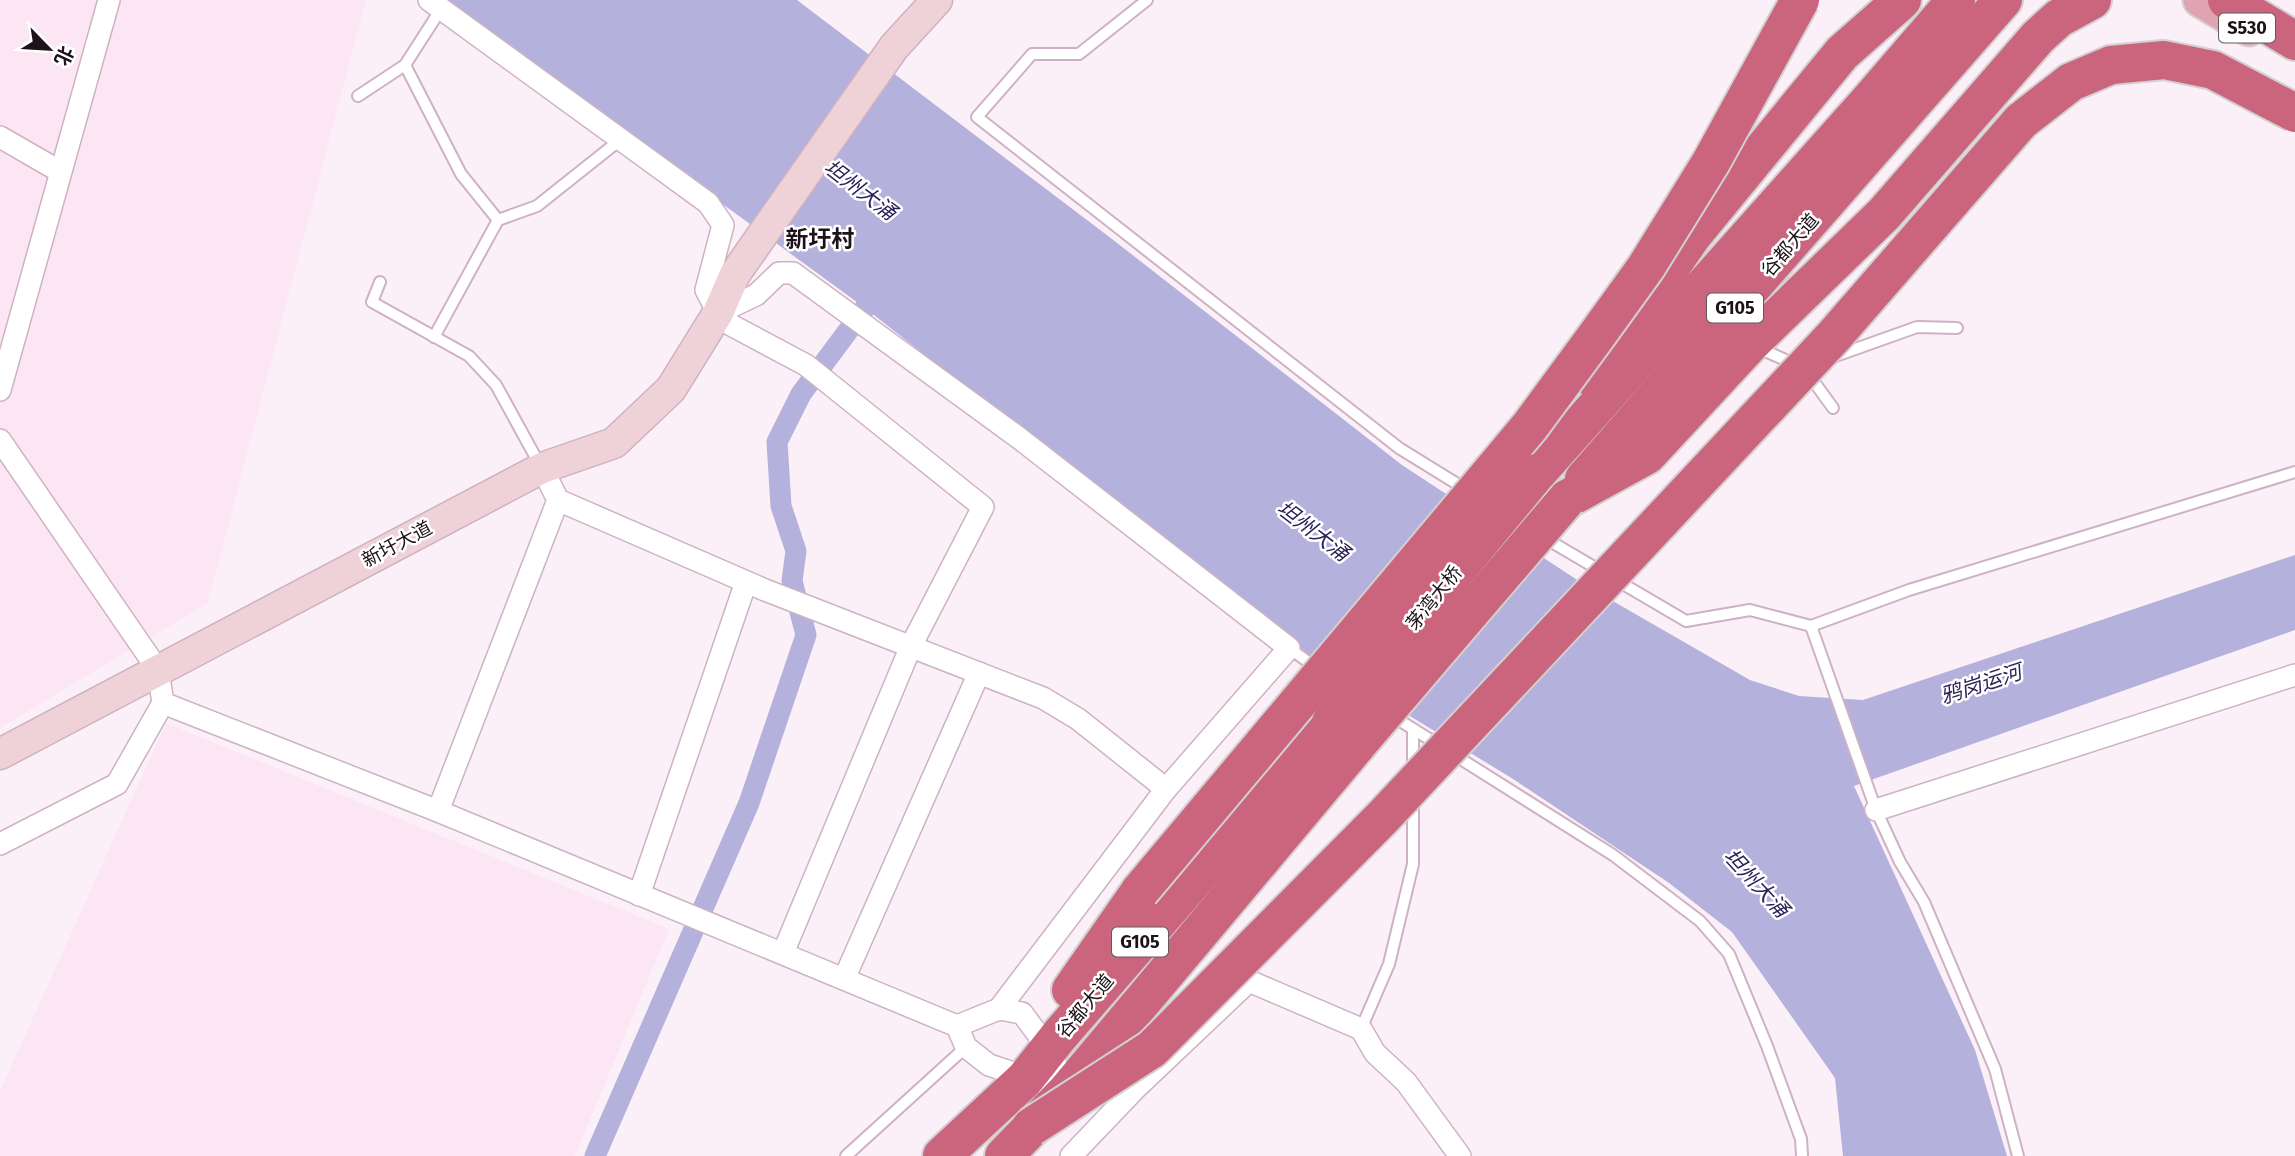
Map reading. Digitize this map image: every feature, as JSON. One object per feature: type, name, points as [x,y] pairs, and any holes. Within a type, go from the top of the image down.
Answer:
[{"type":"highway","points":[[1045,1055],[1073,985],[1140,891],[1530,426],[1646,267],[1711,162],[1800,0]]},
{"type":"highway","name":"G105","points":[[1887,109],[1956,0]]},
{"type":"highway","name":"G105","points":[[1887,109],[2003,0]]},
{"type":"highway","points":[[1999,80],[2036,20],[2053,0]]},
{"type":"highway","points":[[1567,499],[1647,455],[1750,344],[1884,214],[1999,80],[2059,18],[2092,0]]},
{"type":"highway","points":[[2227,0],[2295,41]]},
{"type":"highway","points":[[1536,473],[1555,435],[1692,236],[1842,53],[1895,4]]},
{"type":"highway","points":[[1031,1128],[1152,1049],[1384,817],[1825,346],[2021,121],[2071,82],[2111,65],[2164,60],[2213,70],[2295,113]]},
{"type":"highway","name":"谷都大道","points":[[1536,473],[1887,109]]},
{"type":"highway","name":"谷都大道","points":[[1567,499],[1887,109]]},
{"type":"highway","name":"茅湾大桥","points":[[1344,734],[1536,473]]},
{"type":"highway","name":"茅湾大桥","points":[[1344,734],[1567,499]]},
{"type":"highway","name":"G105","points":[[1003,1156],[1067,1091],[1344,734]]},
{"type":"highway","name":"谷都大道","points":[[942,1156],[1045,1055],[1344,734]]},
{"type":"main road","name":"S530","points":[[2200,0],[2295,57]]},
{"type":"street","points":[[0,390],[108,0]]},
{"type":"street","name":"新圩大道","points":[[0,754],[542,468],[614,443],[671,389],[718,313],[735,274],[894,47],[937,0]]},
{"type":"street","points":[[435,4],[708,203],[723,225],[706,290],[718,313],[731,325],[806,365],[983,507],[911,646],[783,953]]},
{"type":"street","points":[[0,137],[60,171]]},
{"type":"street","points":[[718,313],[756,295],[779,274],[793,273],[1019,438],[1289,648],[1166,789],[999,1009],[957,1026]]},
{"type":"street","points":[[0,440],[158,670],[163,703],[117,784],[0,843]]},
{"type":"street","points":[[542,468],[558,500],[746,582],[1043,698],[1077,719],[1166,789]]},
{"type":"street","points":[[438,811],[558,500]]},
{"type":"street","points":[[639,895],[746,582]]},
{"type":"street","points":[[844,979],[979,673]]},
{"type":"street","points":[[1873,802],[2295,675]]},
{"type":"street","points":[[163,703],[438,811],[957,1026],[966,1047],[989,1065],[1045,1055]]},
{"type":"street","points":[[1071,1156],[1135,1088],[1248,981],[1361,1029],[1375,1053],[1406,1082],[1460,1156]]},
{"type":"street","points":[[999,1009],[1022,1013],[1067,1091]]},
{"type":"street","points":[[1045,1055],[1067,1091]]},
{"type":"lane","points":[[1147,0],[1079,54],[1032,54],[977,117],[1399,448],[1483,500]]},
{"type":"lane","points":[[358,96],[405,65],[435,4]]},
{"type":"lane","points":[[405,65],[461,174],[498,220]]},
{"type":"lane","points":[[434,337],[498,220],[537,206],[620,140]]},
{"type":"lane","points":[[380,282],[372,302],[469,356],[496,385],[542,468]]},
{"type":"lane","points":[[1804,368],[1917,327],[1957,328]]},
{"type":"lane","points":[[1750,344],[1804,368],[1833,408]]},
{"type":"lane","points":[[1529,528],[1686,621],[1750,610],[1811,626],[1909,590],[2295,472]]},
{"type":"lane","points":[[1495,507],[1517,521]]},
{"type":"lane","points":[[1811,626],[1873,802],[1900,862],[1924,902],[1995,1069],[2018,1156]]},
{"type":"lane","points":[[1289,648],[1331,677]]},
{"type":"lane","points":[[1343,684],[1366,699]]},
{"type":"lane","points":[[1378,707],[1613,855],[1700,921],[1729,954],[1772,1058],[1801,1139],[1802,1156]]},
{"type":"lane","points":[[1361,1029],[1389,964],[1413,864],[1413,729]]},
{"type":"lane","points":[[846,1156],[966,1047]]},
{"type":"shaded area","points":[[0,0],[366,0],[208,603],[0,728]]},
{"type":"shaded area","points":[[166,723],[669,929],[575,1156],[0,1156],[0,1091]]},
{"type":"water","points":[[443,0],[797,0],[1112,239],[1402,465],[1585,585],[1750,680],[1799,696],[1863,700],[2295,555],[2295,630],[1854,786],[1975,1050],[2007,1156],[1843,1156],[1835,1078],[1732,932],[1669,883],[1513,779],[1300,649],[865,308]]},
{"type":"waterway","points":[[595,1156],[749,803],[806,635],[792,581],[796,551],[781,506],[777,442],[801,394],[865,308]]},
{"type":"district","name":"新圩村","points":[[820,239]]},
{"type":"water label","name":"坦州大涌","points":[[860,190]]},
{"type":"water label","name":"坦州大涌","points":[[1313,531]]},
{"type":"water label","name":"鸦岗运河","points":[[1981,684]]},
{"type":"water label","name":"坦州大涌","points":[[1756,883]]}]
